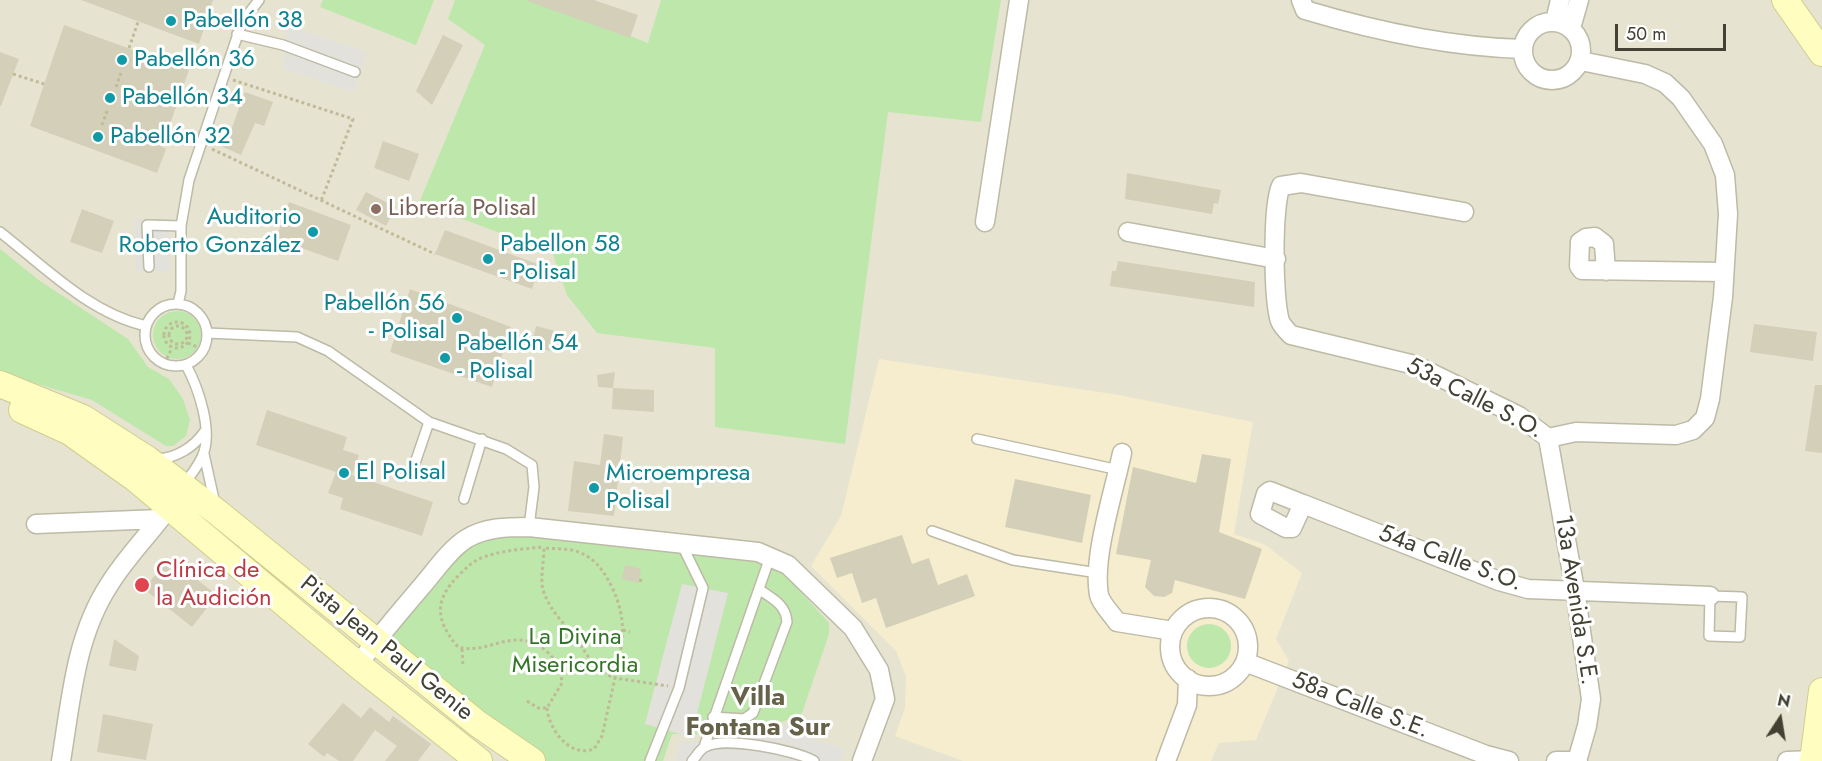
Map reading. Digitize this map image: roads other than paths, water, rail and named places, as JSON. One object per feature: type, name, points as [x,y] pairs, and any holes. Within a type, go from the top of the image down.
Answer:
[{"type":"main road","points":[[1785,0],[1822,53]]},
{"type":"main road","name":"Pista Jean Paul Genie","points":[[0,384],[83,418],[147,459],[171,504]]},
{"type":"main road","name":"Pista Jean Paul Genie","points":[[0,400],[70,432],[171,504],[196,531],[358,665],[479,761]]},
{"type":"main road","name":"Pista Jean Paul Genie","points":[[171,504],[218,512],[374,642],[478,724],[532,761]]},
{"type":"main road","points":[[1814,760],[1822,690]]},
{"type":"street","points":[[985,222],[1019,0]]},
{"type":"street","points":[[1301,0],[1305,10],[1351,24],[1484,48],[1523,49]]},
{"type":"street","points":[[1560,0],[1563,25]]},
{"type":"street","points":[[1563,25],[1579,0]]},
{"type":"street","points":[[1541,24],[1563,25],[1580,40],[1581,61],[1573,73],[1555,81],[1545,80],[1529,70],[1523,49],[1525,38],[1533,28],[1541,24]]},
{"type":"street","points":[[1581,61],[1645,74],[1665,83],[1681,98],[1713,144],[1725,175],[1728,214],[1724,272],[1606,271]]},
{"type":"street","points":[[1128,232],[1276,259],[1276,196],[1281,186],[1301,183],[1464,212]]},
{"type":"street","name":"53a Calle S.O.","points":[[1276,259],[1277,305],[1280,323],[1292,335],[1415,364],[1519,416],[1548,438],[1576,432],[1676,435],[1693,430],[1705,418],[1712,387],[1724,272]]},
{"type":"street","name":"13a Avenida S.E.","points":[[1548,438],[1575,590],[1591,699],[1578,761]]},
{"type":"street","points":[[1120,462],[1098,573],[1099,598],[1117,622],[1173,631]]},
{"type":"street","points":[[36,524],[171,504]]},
{"type":"street","points":[[61,761],[82,643],[92,615],[109,584],[171,504]]},
{"type":"street","name":"54a Calle S.O.","points":[[1303,504],[1499,581],[1528,589],[1710,596]]},
{"type":"street","points":[[358,665],[374,642],[445,559],[465,540],[482,532],[529,527],[758,552],[788,565],[853,628],[879,670],[885,699],[862,761]]},
{"type":"street","points":[[1205,608],[1218,609],[1231,614],[1241,623],[1247,635],[1249,649],[1245,662],[1238,673],[1227,682],[1214,685],[1201,684],[1188,679],[1178,670],[1172,658],[1170,644],[1173,631],[1181,620],[1192,612],[1205,608]]},
{"type":"street","name":"58a Calle S.E.","points":[[1245,662],[1486,755],[1509,761]]},
{"type":"street","points":[[1166,761],[1187,705],[1188,679]]},
{"type":"street","points":[[1787,761],[1814,760]]},
{"type":"street","points":[[1556,761],[1578,761]]},
{"type":"lane","points":[[178,304],[181,291],[181,226],[184,200],[237,34],[245,17],[259,0]]},
{"type":"lane","points":[[237,34],[283,45],[355,72]]},
{"type":"lane","points":[[149,267],[147,225],[181,226]]},
{"type":"lane","points":[[0,232],[86,300],[129,322],[146,326]]},
{"type":"lane","points":[[178,304],[198,313],[205,322],[207,333],[204,350],[186,365],[164,364],[148,349],[146,326],[161,308],[178,304]]},
{"type":"lane","points":[[207,333],[297,337],[328,351],[429,422],[507,449],[532,465],[534,487],[529,527]]},
{"type":"lane","points":[[186,365],[203,407],[204,454],[218,512]]},
{"type":"lane","points":[[414,466],[429,422]]},
{"type":"lane","points":[[147,459],[160,459],[186,450],[197,442],[205,431]]},
{"type":"lane","points":[[464,499],[482,439]]},
{"type":"lane","points":[[977,439],[1120,462]]},
{"type":"lane","points":[[171,504],[204,454]]},
{"type":"lane","points":[[932,531],[1013,560],[1098,573]]},
{"type":"lane","points":[[650,761],[679,688],[703,588],[681,542]]},
{"type":"lane","points":[[692,761],[704,747],[712,717],[760,590],[770,557]]},
{"type":"lane","points":[[712,717],[744,718],[753,713],[787,622],[785,611],[779,603],[760,590]]},
{"type":"lane","points":[[1710,596],[1742,597],[1740,637],[1708,636],[1710,596]]},
{"type":"lane","points":[[704,747],[718,743],[782,748],[814,761]]},
{"type":"place","name":"Pabellón 38","points":[[171,21]]},
{"type":"place","name":"Pabellón 36","points":[[122,60]]},
{"type":"place","name":"Pabellón 34","points":[[110,98]]},
{"type":"place","name":"Pabellón 32","points":[[98,137]]},
{"type":"place","name":"Librería Polisal","points":[[376,209]]},
{"type":"place","name":"Auditorio Roberto González","points":[[313,232]]},
{"type":"place","name":"Pabellon 58 - Polisal","points":[[488,259]]},
{"type":"place","name":"Pabellón 56 - Polisal","points":[[457,318]]},
{"type":"place","name":"Pabellón 54 - Polisal","points":[[445,358]]},
{"type":"place","name":"El Polisal","points":[[344,473]]},
{"type":"place","name":"Microempresa Polisal","points":[[594,488]]},
{"type":"place","name":"Clínica de la Audición","points":[[142,585]]},
{"type":"district","name":"Villa Fontana Sur","points":[[758,714]]},
{"type":"park label","name":"La Divina Misericordia","points":[[575,652]]}]
